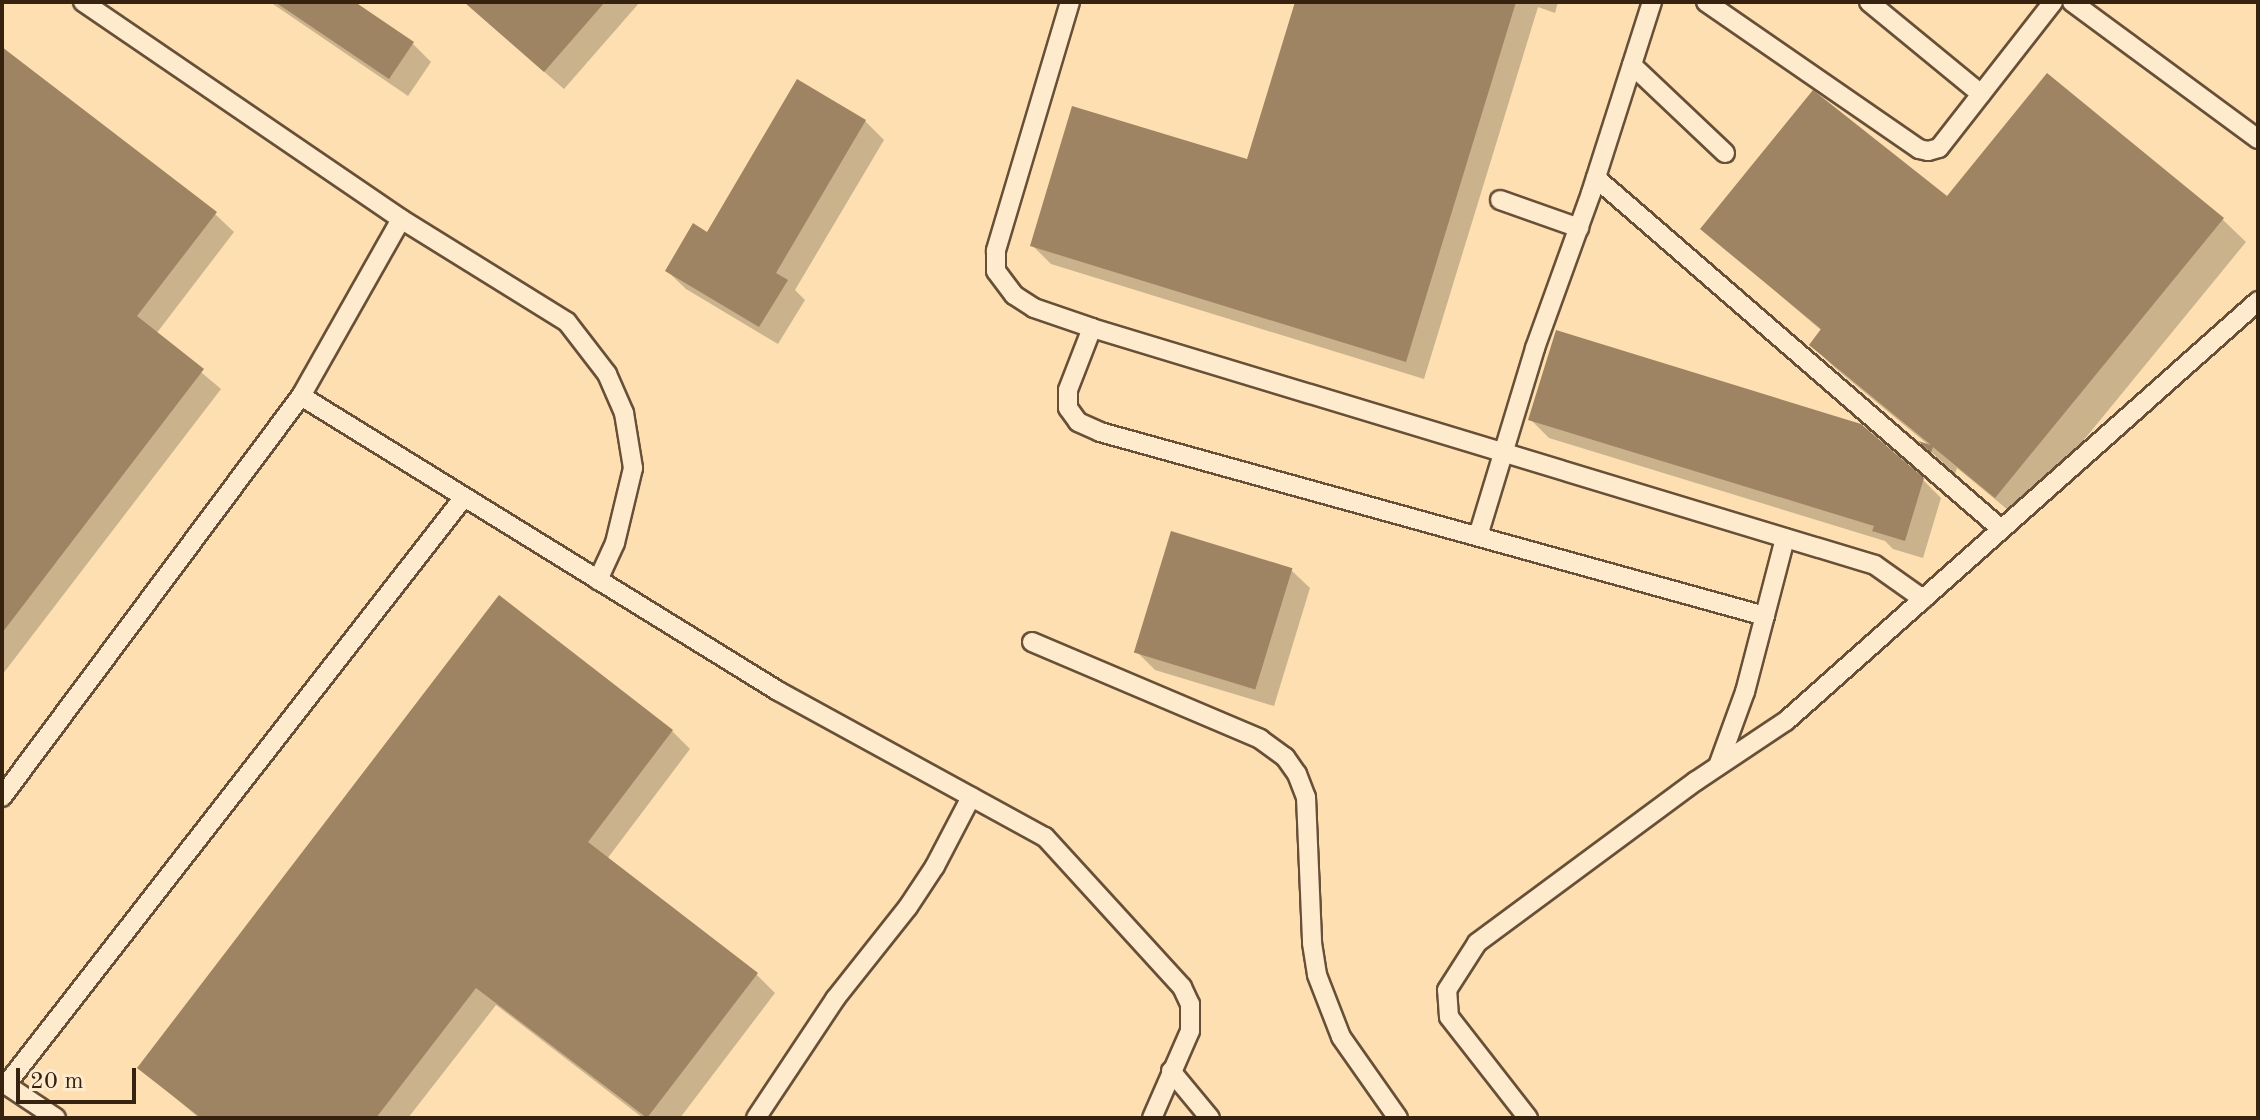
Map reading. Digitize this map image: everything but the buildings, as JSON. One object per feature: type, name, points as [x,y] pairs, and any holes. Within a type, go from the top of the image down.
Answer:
[{"type":"lane","points":[[83,2],[401,219],[567,322],[607,374],[624,413],[633,468],[615,543],[598,580]]},
{"type":"lane","points":[[1070,2],[1001,227],[996,271],[1014,295],[1034,308],[1092,328],[1875,565],[1923,599]]},
{"type":"lane","points":[[1478,536],[1535,348],[1596,178],[1652,2]]},
{"type":"lane","points":[[1706,2],[1919,149],[1939,148],[2053,2]]},
{"type":"lane","points":[[1869,2],[1981,94]]},
{"type":"lane","points":[[2072,2],[2258,139]]},
{"type":"lane","points":[[1632,65],[1725,153]]},
{"type":"lane","points":[[1596,178],[2001,529]]},
{"type":"lane","points":[[1500,200],[1579,228]]},
{"type":"lane","points":[[2,797],[301,396],[401,219]]},
{"type":"lane","points":[[1528,1118],[1449,1017],[1447,990],[1477,943],[1718,766],[1786,721],[2258,301]]},
{"type":"lane","points":[[1092,328],[1068,390],[1068,408],[1078,422],[1100,432],[1765,616]]},
{"type":"lane","points":[[301,396],[778,691],[1045,837],[1182,987],[1190,1004],[1190,1031],[1152,1118]]},
{"type":"lane","points":[[56,1118],[4,1083],[464,497]]},
{"type":"lane","points":[[1718,766],[1745,692],[1785,538]]},
{"type":"lane","points":[[1032,642],[1260,739],[1285,757],[1306,797],[1309,896],[1317,975],[1341,1037],[1398,1118]]},
{"type":"lane","points":[[756,1118],[835,999],[908,907],[971,797]]},
{"type":"lane","points":[[1171,1071],[1210,1118]]}]
